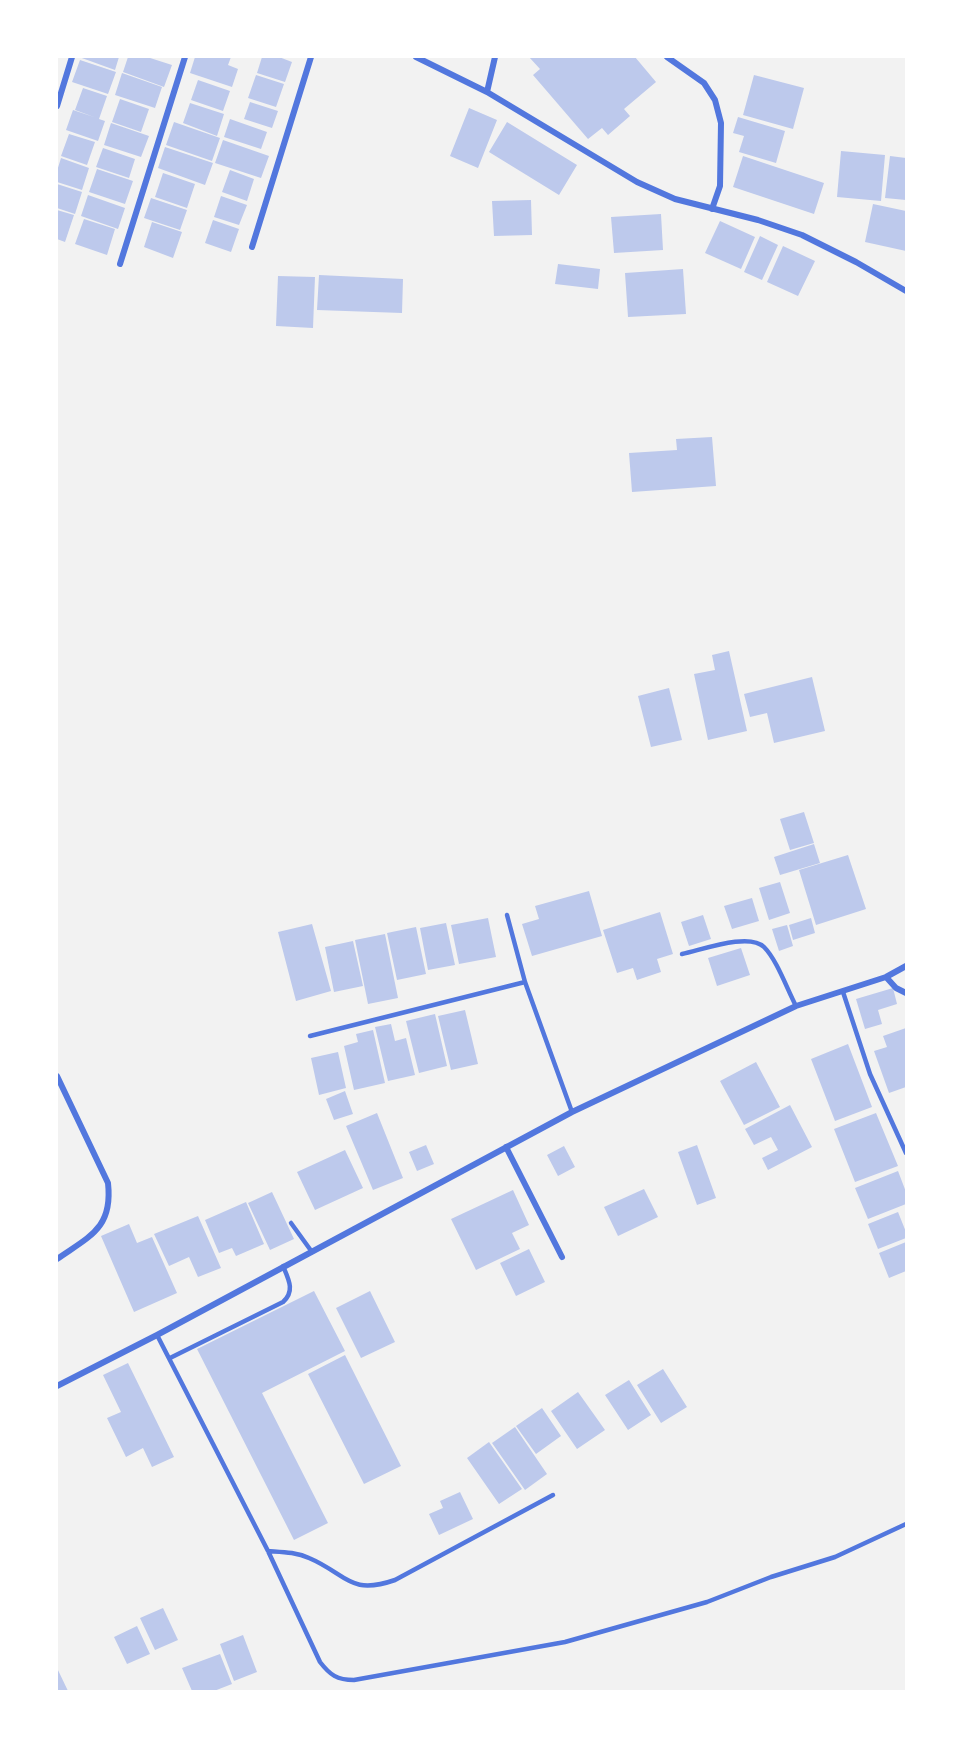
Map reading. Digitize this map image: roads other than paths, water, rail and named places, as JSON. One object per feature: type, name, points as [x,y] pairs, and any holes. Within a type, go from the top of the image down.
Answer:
[{"type":"street","points":[[57,106],[72,57]]},
{"type":"street","points":[[120,264],[185,57]]},
{"type":"street","points":[[252,247],[311,57]]},
{"type":"street","points":[[416,57],[487,92],[637,182],[675,199],[758,220],[802,235],[856,261],[906,291]]},
{"type":"street","points":[[487,92],[495,57]]},
{"type":"street","points":[[667,57],[704,83],[715,100],[721,123],[720,186],[712,209]]},
{"type":"street","points":[[57,1386],[157,1335],[572,1112],[796,1006],[886,977],[906,966]]},
{"type":"street","points":[[886,977],[896,988],[906,993]]},
{"type":"street","points":[[57,1076],[108,1183],[110,1201],[107,1215],[100,1226],[57,1259]]},
{"type":"street","points":[[506,1147],[562,1257]]},
{"type":"lane","points":[[507,915],[525,982],[572,1112]]},
{"type":"lane","points":[[682,954],[736,941],[753,941],[764,946],[796,1006]]},
{"type":"lane","points":[[310,1036],[525,982]]},
{"type":"lane","points":[[843,992],[870,1074],[906,1153]]},
{"type":"lane","points":[[291,1223],[312,1252]]},
{"type":"lane","points":[[170,1358],[283,1302],[291,1292],[291,1283],[283,1266]]},
{"type":"lane","points":[[157,1335],[268,1551],[320,1662],[328,1673],[339,1680],[354,1680],[565,1642],[696,1605],[771,1577],[834,1557],[906,1524]]},
{"type":"lane","points":[[268,1551],[290,1552],[309,1558],[355,1585],[376,1587],[395,1580],[553,1495]]}]
